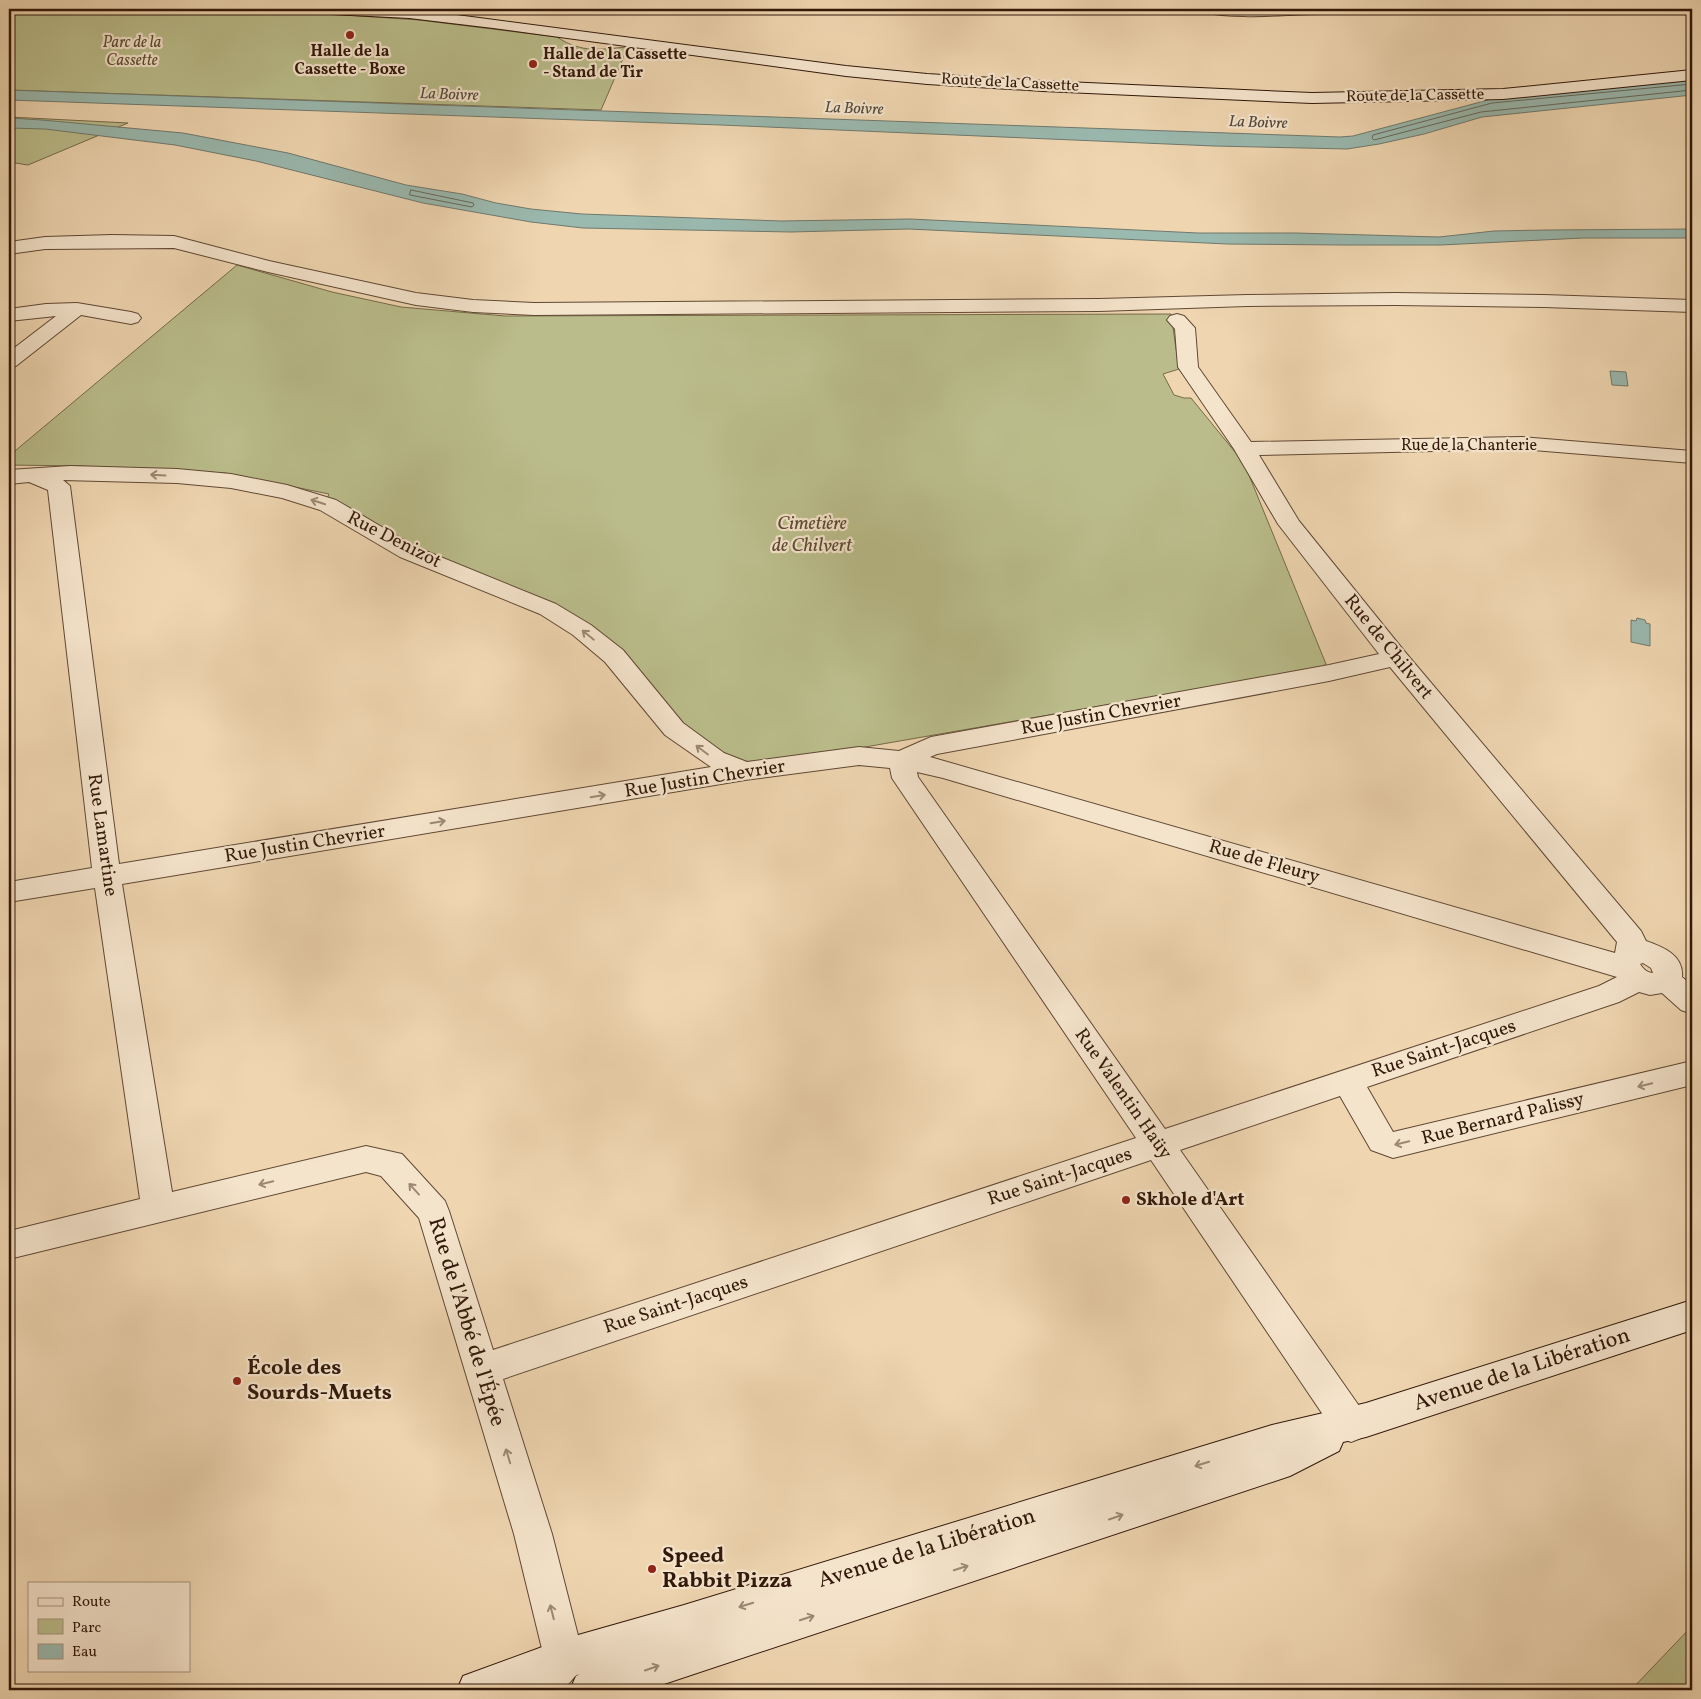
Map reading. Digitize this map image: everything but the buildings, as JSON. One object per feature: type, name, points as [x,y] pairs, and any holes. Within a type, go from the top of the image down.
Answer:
[{"type":"street","name":"Route de la Cassette","points":[[331,9],[409,13],[493,23],[846,71],[1043,86],[1312,98],[1502,94],[1692,75]]},
{"type":"street","points":[[1209,9],[1234,11],[1321,9]]},
{"type":"street","points":[[9,248],[45,243],[174,242],[268,266],[416,299],[473,306],[534,309],[1089,306],[1181,302],[1499,299],[1692,306]]},
{"type":"street","points":[[9,362],[77,309]]},
{"type":"street","points":[[9,315],[46,310],[77,309],[131,318]]},
{"type":"street","name":"Rue de Chilvert","points":[[1177,320],[1185,328],[1188,367],[1245,449],[1290,524],[1396,658],[1631,939],[1653,972]]},
{"type":"street","name":"Rue de la Chanterie","points":[[1245,449],[1522,443],[1692,457]]},
{"type":"street","name":"Rue Denizot","points":[[17,479],[70,473],[110,473],[231,482],[287,492],[328,505],[408,552],[548,609],[582,630],[614,656],[674,729],[715,759],[745,772]]},
{"type":"street","name":"Rue Lamartine","points":[[17,479],[59,486],[107,876],[137,1062],[158,1210]]},
{"type":"street","name":"Rue Justin Chevrier","points":[[9,892],[745,772],[860,756],[902,760],[931,746],[1329,673],[1396,658]]},
{"type":"street","name":"Rue de Fleury","points":[[902,760],[944,769],[1653,972]]},
{"type":"street","name":"Rue Valentin Haüy","points":[[902,760],[905,778],[1351,1424]]},
{"type":"street","points":[[1653,972],[1692,1002]]},
{"type":"street","name":"Rue Saint-Jacques","points":[[481,1370],[1609,994],[1653,972]]},
{"type":"street","name":"Rue Bernard Palissy","points":[[1347,1081],[1382,1141],[1393,1145],[1692,1073]]},
{"type":"street","name":"Rue de l'Abbé de l'Épée","points":[[9,1245],[366,1159],[392,1164],[433,1211],[533,1534],[564,1659]]},
{"type":"street","name":"Avenue de la Libération","points":[[477,1690],[564,1659],[684,1625],[1272,1442],[1351,1424],[1692,1315]]},
{"type":"street","name":"Avenue de la Libération","points":[[590,1690],[679,1659],[1290,1459],[1351,1424]]},
{"type":"street","points":[[537,1690],[564,1659]]},
{"type":"green space","name":"Parc de la Cassette","points":[[9,9],[256,9],[419,20],[557,37],[575,46],[592,49],[628,47],[601,110],[9,90]]},
{"type":"green space","points":[[9,117],[128,123],[28,165],[9,162]]},
{"type":"green space","name":"Cimetière de Chilvert","points":[[237,265],[332,292],[401,307],[505,316],[1171,314],[1179,369],[1163,374],[1174,395],[1191,398],[1244,463],[1326,664],[1320,668],[842,751],[764,763],[733,760],[685,726],[614,649],[424,552],[327,499],[329,494],[225,473],[82,466],[9,465],[9,456]]},
{"type":"green space","points":[[1692,1626],[1692,1690],[1631,1690]]},
{"type":"water","name":"La Boivre","points":[[1692,79],[1692,95],[1482,117],[1424,134],[1347,149],[1214,146],[721,125],[9,100],[9,90],[1340,137],[1353,136],[1488,100],[1488,98]]},
{"type":"water","points":[[9,118],[183,133],[288,153],[406,185],[462,194],[496,203],[531,209],[582,214],[781,221],[910,219],[1198,233],[1296,233],[1439,237],[1494,231],[1692,229],[1692,238],[1583,238],[1441,245],[1227,244],[909,229],[791,232],[583,228],[531,222],[423,203],[256,161],[175,145],[45,129],[9,128]]},
{"type":"water","points":[[1610,371],[1626,372],[1628,386],[1612,385]]},
{"type":"water","points":[[1637,618],[1645,620],[1646,623],[1650,624],[1650,646],[1631,642],[1631,620],[1636,621]]},
{"type":"place","name":"Halle de la Cassette - Boxe","points":[[350,35]]},
{"type":"place","name":"Halle de la Cassette - Stand de Tir","points":[[533,64]]},
{"type":"place","name":"Skhole d'Art","points":[[1126,1200]]},
{"type":"place","name":"École des Sourds-Muets","points":[[237,1381]]},
{"type":"place","name":"Speed Rabbit Pizza","points":[[652,1569]]}]
